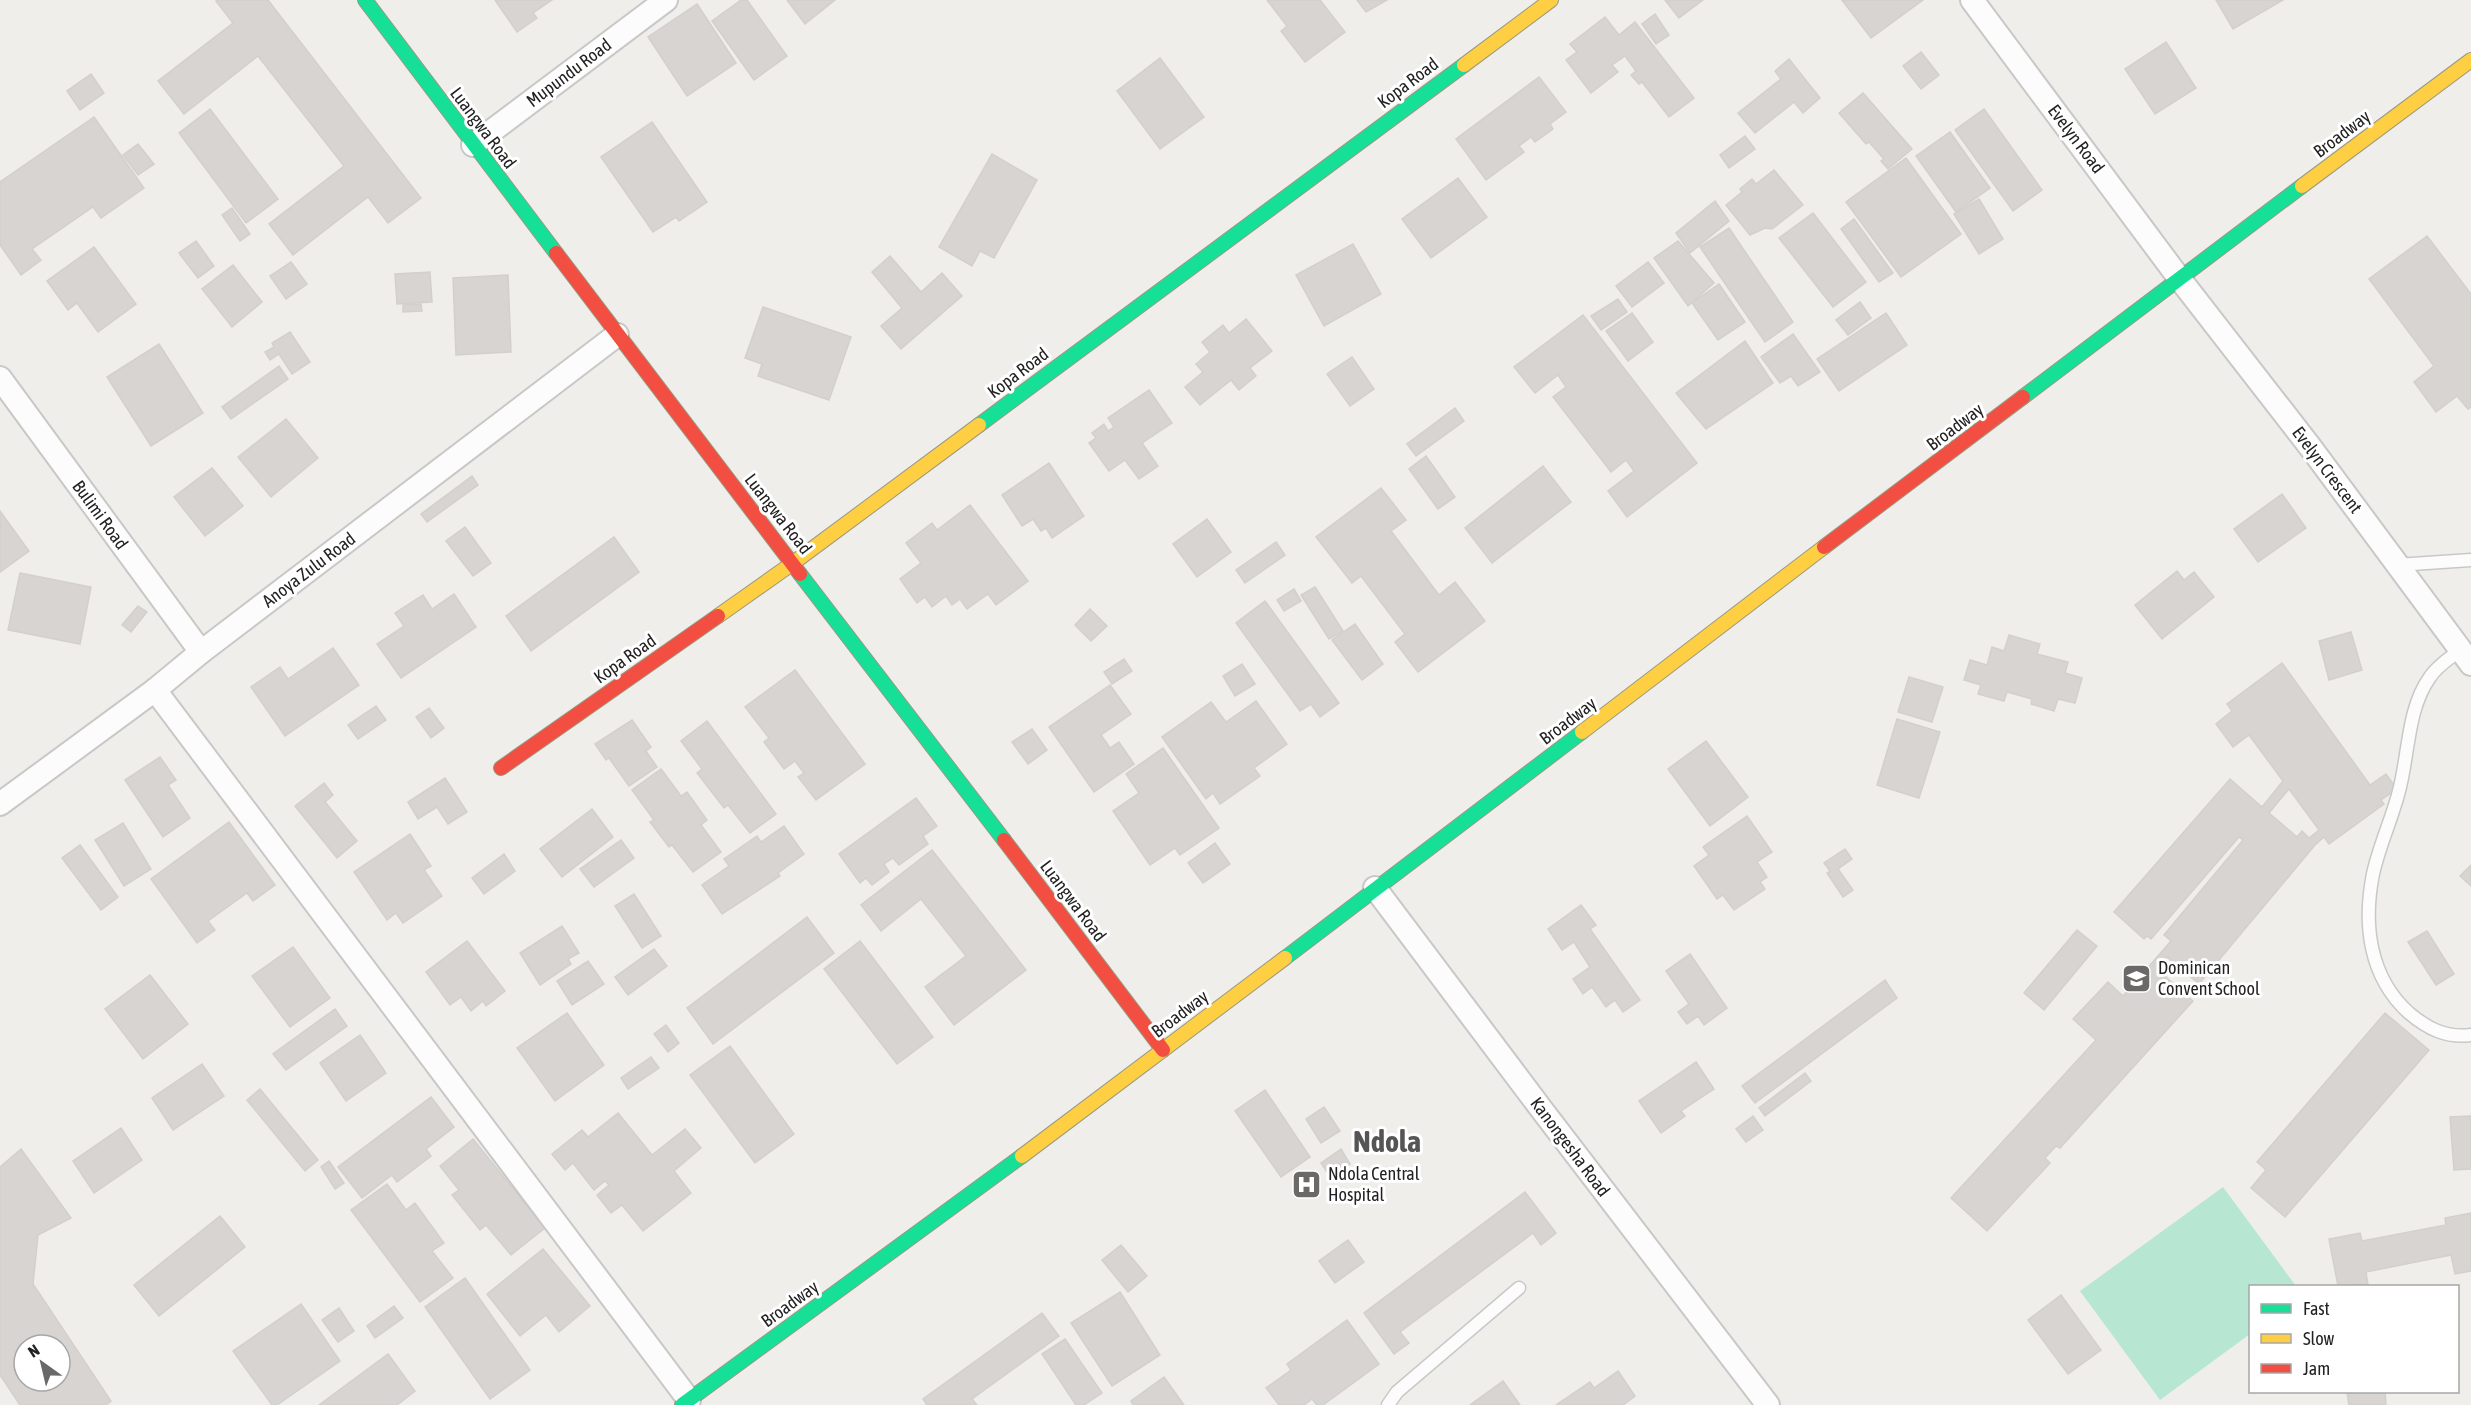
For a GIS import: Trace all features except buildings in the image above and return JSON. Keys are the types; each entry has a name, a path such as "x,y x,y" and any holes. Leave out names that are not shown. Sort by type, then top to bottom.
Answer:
{"street":[{"name":"Luangwa Road","path":"365,0 617,335 793,562 1163,1050"},
{"name":"Mupundu Road","path":"473,145 666,0"},
{"name":"Kopa Road","path":"501,768 793,562 1551,0"},
{"name":"Evelyn Road","path":"1972,0 2179,278"},
{"name":"Broadway","path":"686,1402 919,1233 1163,1050 2179,278 2471,60"},
{"name":"Evelyn Crescent","path":"2179,278 2311,448 2466,657"},
{"name":"Anoya Zulu Road","path":"0,804 155,690 201,652 617,335"},
{"name":"Bulimi Road","path":"0,378 201,652"},
{"path":"155,690 686,1402"},
{"name":"Kanongesha Road","path":"1375,888 1768,1405"}],"lane":[{"path":"2397,565 2471,560"},
{"path":"2466,657 2436,669 2422,689 2414,716 2399,792 2373,873 2368,912 2370,944 2378,969 2390,991 2413,1016 2439,1033 2471,1035"},
{"path":"1388,1405 1397,1392 1519,1288"}],"green space":[{"path":"2223,1187 2295,1285 2249,1285 2249,1335 2160,1400 2080,1291"}],"traffic: fast":[{"path":"365,0 556,253"},
{"path":"979,425 1464,65"},
{"path":"2023,397 2302,186"},
{"path":"800,574 1004,840"},
{"path":"1285,958 1582,732"},
{"path":"682,1405 1022,1156"}],"traffic: slow":[{"path":"1464,65 1551,0"},
{"path":"2302,186 2471,60"},
{"path":"718,616 979,425"},
{"path":"1582,732 1824,547"},
{"path":"1022,1156 1285,958"}],"traffic: jam":[{"path":"556,253 800,574"},
{"path":"1824,547 2023,397"},
{"path":"501,768 718,616"},
{"path":"1004,840 1163,1050"}],"place":[{"name":"Dominican Convent School","path":"2137,978"},
{"name":"Ndola Central Hospital","path":"1307,1184"}],"district":[{"name":"Ndola","path":"1387,1142"}]}
